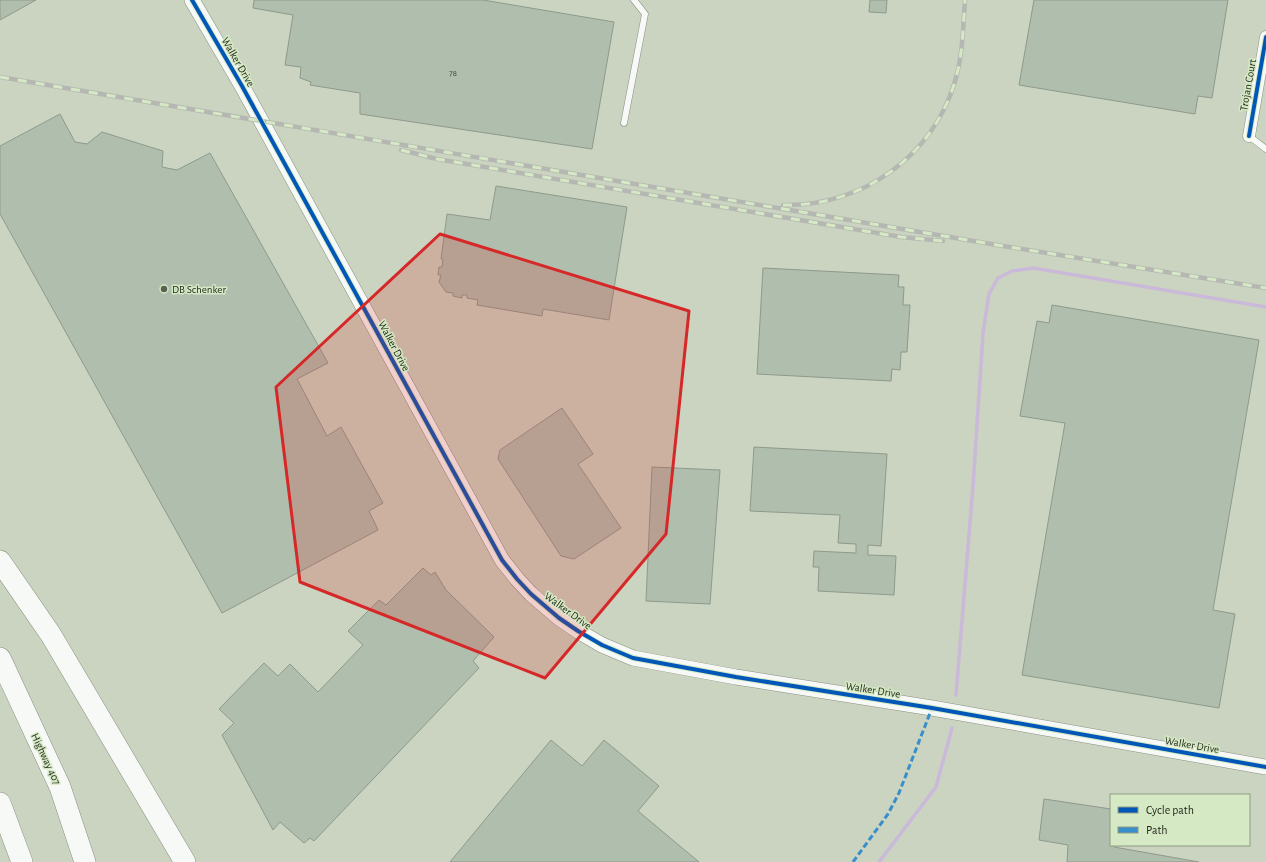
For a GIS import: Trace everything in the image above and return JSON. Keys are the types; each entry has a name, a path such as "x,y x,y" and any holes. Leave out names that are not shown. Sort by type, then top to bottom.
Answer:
{"highway":[{"path":"0,562 51,635 185,862"},
{"name":"Highway 407","path":"0,658 60,787 85,862"},
{"path":"0,803 22,862"}],"street":[{"name":"Walker Drive","path":"192,0 242,86 502,560 516,579 559,618 597,642 633,658 736,677 932,708 1266,767"},
{"name":"Trojan Court","path":"1249,136 1266,37"}],"lane":[{"path":"624,123 645,14 634,0"},
{"path":"1249,136 1266,149"}],"highlighted area":[{"path":"440,234 689,311 666,534 545,678 300,582 276,387"}],"building":[{"path":"0,0 36,0 0,20"},
{"path":"254,0 483,0 614,22 592,149 360,114 360,93 310,85 311,82 300,78 301,67 285,65 293,15 253,8"},
{"path":"870,0 887,0 886,13 869,12"},
{"path":"1034,0 1228,0 1212,98 1198,96 1195,114 1019,85"},
{"name":"DB Schenker","path":"60,114 75,142 87,144 102,132 163,151 162,167 177,170 210,153 328,363 297,379 327,436 341,427 383,503 369,511 378,530 222,613 0,214 0,146"},
{"path":"496,186 627,207 609,320 543,309 542,316 477,305 478,300 467,298 467,295 462,295 462,298 453,296 453,293 446,292 439,282 441,275 438,275 439,267 442,267 443,259 441,259 447,214 490,220"},
{"path":"763,268 899,275 898,287 904,287 903,305 910,305 907,352 901,352 900,370 892,369 891,381 757,374"},
{"path":"1052,305 1259,340 1213,610 1235,614 1219,708 1022,675 1065,423 1020,416 1037,321 1049,323"},
{"path":"562,408 593,454 578,464 621,528 574,559 561,556 498,459 500,450"},
{"path":"754,447 887,454 881,546 868,545 868,555 896,556 894,595 818,591 819,567 813,567 814,551 856,553 856,544 838,543 840,515 750,511"},
{"path":"652,467 720,470 710,604 646,601"},
{"path":"423,568 431,575 435,572 446,590 494,637 473,661 479,668 314,841 310,838 304,843 280,822 273,830 222,735 234,723 219,709 264,663 278,676 290,664 318,692 363,645 348,631 379,600 386,605"},
{"path":"551,740 582,766 604,740 659,786 638,811 699,862 450,862"},
{"path":"1044,799 1110,809 1110,846 1199,862 1067,862 1068,845 1039,840"}],"waterway":[{"path":"956,695 973,486 983,333 989,294 998,278 1012,271 1033,268 1266,307"},
{"path":"879,862 936,787 952,728"}],"railway":[{"path":"783,205 812,203 840,197 866,187 890,172 911,154 930,133 944,108 958,71 965,0"},
{"path":"0,77 997,245 1266,288"},
{"path":"401,150 437,159 901,237 943,241"}],"marked path":[{"path":"853,862 888,814 899,793 932,708"}],"cycle path":[{"path":"192,0 242,86 502,560 531,594 559,618 602,645 633,658 736,677 932,708 1266,767"},
{"path":"1249,136 1266,37"}],"place":[{"name":"DB Schenker","path":"164,289"}]}
